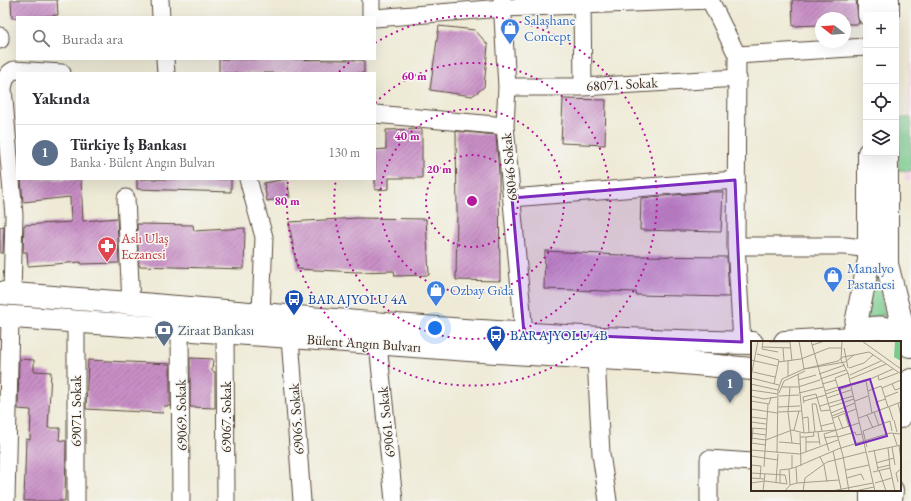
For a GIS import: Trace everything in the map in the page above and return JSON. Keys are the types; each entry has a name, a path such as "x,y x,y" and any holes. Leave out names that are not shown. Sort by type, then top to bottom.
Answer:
{"main road":[{"path":"869,0 869,12"},
{"path":"888,0 888,12"},
{"path":"851,340 869,260 869,156"},
{"path":"887,156 887,264 909,343"},
{"name":"Bülent Angın Bulvarı","path":"6,293 131,304 524,333 678,342 747,343"},
{"name":"Bülent Angın Bulvarı","path":"5,317 378,344 672,362 751,369"},
{"path":"818,341 851,340 859,333 869,328 881,327 892,330 909,343"},
{"path":"901,414 907,388"},
{"path":"891,501 892,491"}],"street":[{"path":"160,0 161,16"},
{"path":"371,0 371,16"},
{"path":"376,18 502,4 582,4 710,0 737,55 738,78 735,180 736,246 747,343"},
{"name":"68046 Sokak","path":"502,4 507,87 505,126 524,333"},
{"path":"582,4 583,87"},
{"path":"737,55 863,47"},
{"path":"165,60 166,72"},
{"path":"6,293 14,215 3,88 5,78 8,73 14,70 46,72"},
{"name":"68071. Sokak","path":"507,87 583,87 738,78"},
{"path":"376,114 505,126"},
{"path":"248,180 264,236 261,314"},
{"path":"512,198 735,180"},
{"path":"126,198 131,304"},
{"path":"736,246 846,246 869,248"},
{"path":"5,317 6,501"},
{"name":"69071. Sokak","path":"76,321 76,501"},
{"name":"69069. Sokak","path":"180,329 181,501"},
{"name":"69067. Sokak","path":"225,333 226,501"},
{"name":"69065. Sokak","path":"290,338 302,501"},
{"name":"69061. Sokak","path":"378,344 394,501"},
{"path":"596,358 601,454 608,501"},
{"path":"709,501 709,460 751,462"}],"highlighted area":[{"path":"735,180 742,342 524,333 512,198"}],"shaded area":[{"path":"911,38 911,181 905,181"}],"green space":[{"path":"900,118 911,118 911,171 898,170"},
{"path":"877,265 885,317 874,316 863,321"}],"building":[{"path":"11,0 57,0 58,15 16,16 16,18 12,18"},
{"path":"792,0 856,0 859,24 851,24 851,12 815,12 815,25 793,26"},
{"path":"439,26 475,30 488,45 484,87 472,96 430,90"},
{"path":"219,60 364,60 364,72 219,72"},
{"path":"563,99 606,100 605,145 561,143"},
{"path":"422,129 422,178 389,178 389,189 375,190 376,150 386,149 386,130"},
{"path":"456,131 496,135 499,174 500,281 456,280"},
{"path":"21,180 81,180 83,221 117,218 119,263 81,264 81,262 28,266 27,252 23,252 24,225 71,222 70,197 23,202"},
{"path":"137,180 231,180 231,192 137,189"},
{"path":"287,180 290,197 267,201 264,183"},
{"path":"723,192 721,232 640,230 641,198"},
{"path":"358,218 426,219 429,275 395,276 394,271 357,272 297,269 289,222"},
{"path":"137,224 193,225 194,231 245,228 244,269 139,266"},
{"path":"4,226 3,253 0,253 0,227"},
{"path":"545,251 638,256 727,257 729,297 636,295 636,292 544,289"},
{"path":"190,358 213,359 212,371 215,372 215,408 190,407"},
{"path":"19,359 34,360 34,371 51,372 48,428 60,428 59,440 66,441 65,501 24,501 26,439 30,440 31,410 18,409"},
{"path":"88,360 170,364 170,406 164,406 163,413 86,409"}],"place":[{"name":"Salaşhane Concept","path":"510,45"},
{"name":"Aslı Ulaş Eczanesi","path":"107,263"},
{"name":"Manalyo Pastanesi","path":"833,293"},
{"name":"Ozbay Gıda","path":"436,307"},
{"name":"BARAJYOLU 4A","path":"294,316"},
{"name":"Ziraat Bankası","path":"164,347"},
{"name":"BARAJYOLU 4B","path":"496,352"},
{"name":"Türkiye İş Bankası","path":"730,403"}]}
